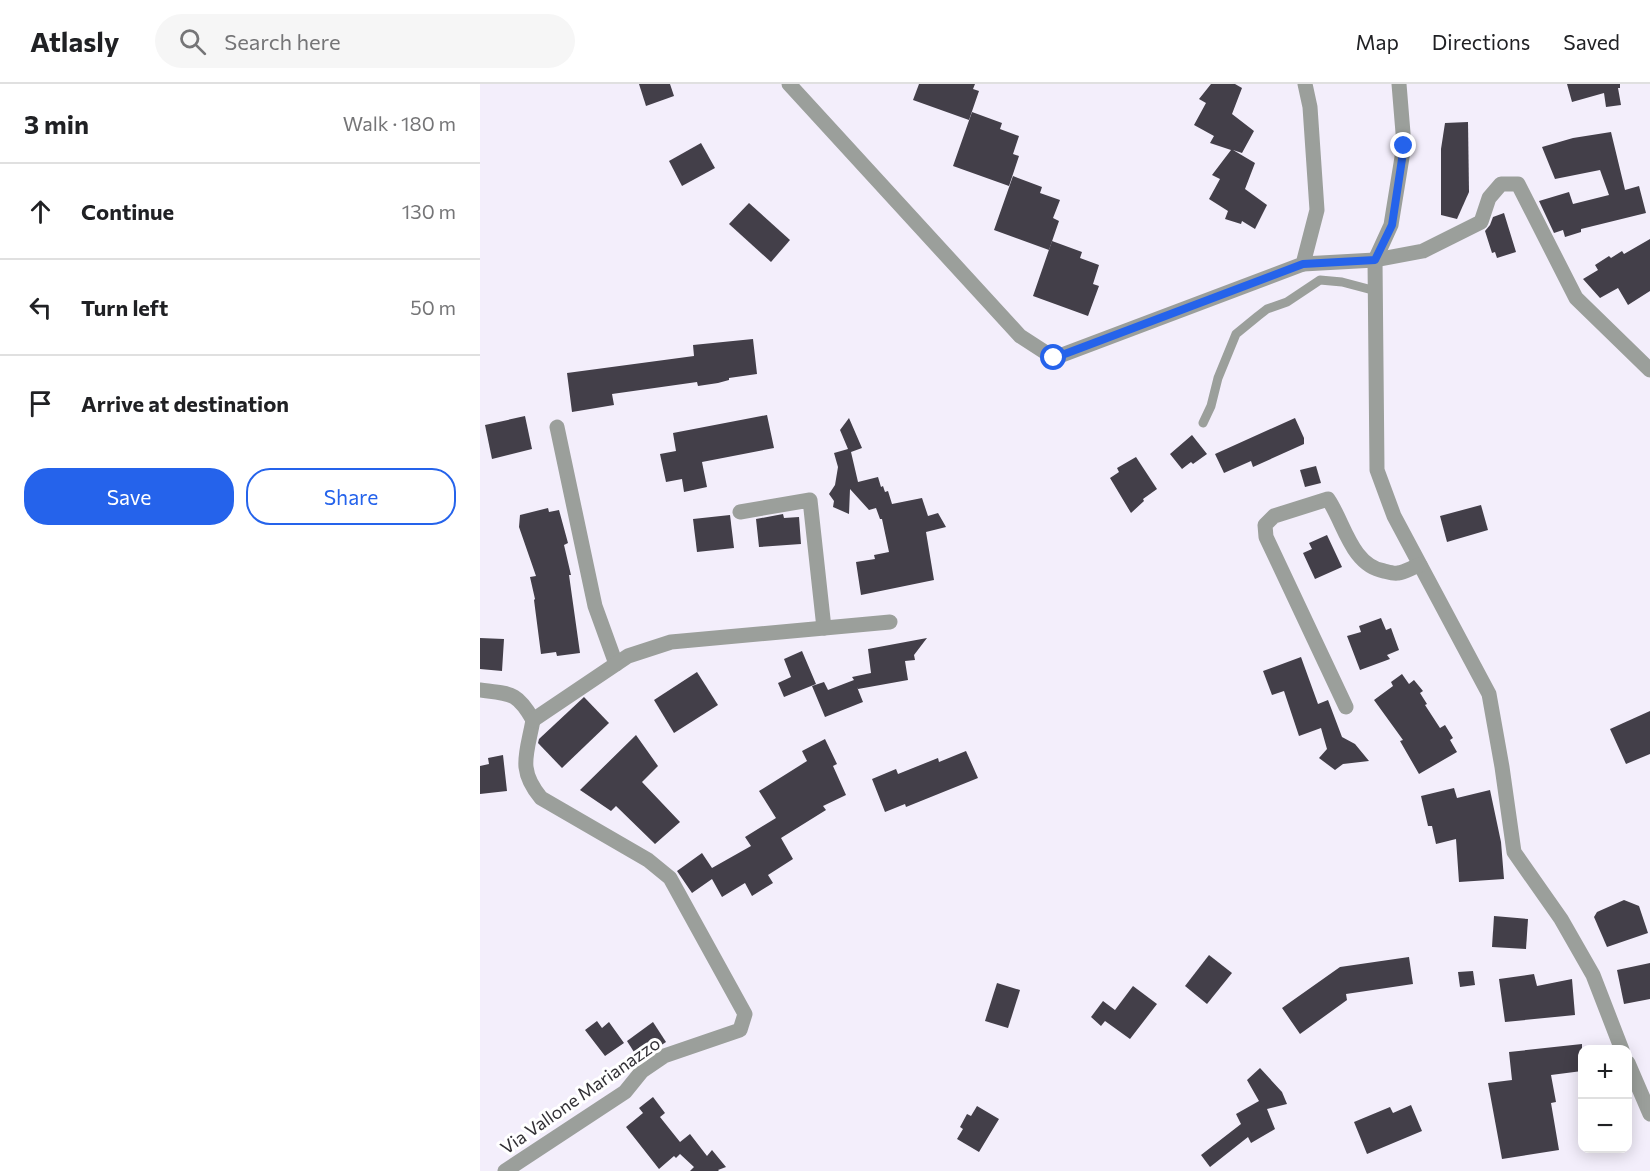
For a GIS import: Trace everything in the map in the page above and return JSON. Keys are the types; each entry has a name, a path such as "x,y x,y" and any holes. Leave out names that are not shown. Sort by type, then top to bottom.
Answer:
{"street":[{"path":"789,84 1020,336 1054,358 1303,264 1375,260 1423,251 1481,222 1489,198 1501,184 1518,184 1576,298 1650,370"},
{"path":"1303,264 1317,210 1310,107 1305,84"},
{"path":"1398,84 1404,146 1392,225 1375,260 1377,470 1395,516 1489,694 1503,767 1514,852 1561,919 1593,975 1620,1045"},
{"path":"557,427 596,606 616,664"},
{"path":"1346,707 1266,537 1265,525 1274,516 1328,499 1353,547 1365,563 1379,570 1396,574 1420,564"},
{"path":"740,512 810,500 824,628"},
{"path":"480,690 509,694 524,703 533,720 628,656 671,642 890,622"},
{"name":"Via Vallone Marianazzo","path":"505,1171 625,1092 642,1071 664,1056 740,1030 745,1014 669,878 648,860 541,798 530,785 524,765 533,720"},
{"path":"1632,1072 1650,1114"}],"lane":[{"path":"1203,423 1236,334 1267,309 1287,302 1320,280 1342,282 1376,291"}],"building":[{"path":"639,84 670,84 674,96 646,106"},
{"path":"919,84 975,84 973,89 979,91 969,120 913,100"},
{"path":"1211,84 1235,84 1242,88 1232,114 1254,131 1242,153 1233,150 1255,163 1245,189 1267,205 1255,229 1242,221 1241,224 1225,219 1228,211 1209,199 1220,179 1212,175 1231,150 1210,143 1214,136 1194,125 1206,103 1199,99"},
{"path":"1567,84 1620,84 1618,88 1621,105 1606,107 1604,93 1572,102"},
{"path":"972,112 1002,123 1000,129 1019,136 1013,154 1019,156 1009,186 953,166"},
{"path":"1468,122 1469,192 1457,219 1441,215 1441,149 1445,123"},
{"path":"1611,132 1625,190 1639,186 1646,213 1581,229 1581,232 1565,237 1563,230 1554,233 1539,201 1569,192 1573,204 1609,195 1600,170 1555,179 1542,147 1573,138"},
{"path":"701,143 715,168 682,186 669,161"},
{"path":"1013,176 1042,187 1040,193 1060,200 1053,218 1059,221 1049,250 994,230"},
{"path":"749,203 790,240 771,262 729,224"},
{"path":"1504,213 1516,252 1497,258 1495,252 1492,253 1485,231 1493,217"},
{"path":"1650,239 1650,291 1628,305 1618,288 1600,298 1583,279 1598,270 1595,265 1609,256 1611,258 1622,251 1624,254"},
{"path":"1052,241 1082,252 1080,258 1099,265 1093,284 1099,286 1088,316 1033,296"},
{"path":"753,339 757,374 698,386 697,382 612,394 614,405 572,412 567,373 694,356 693,345"},
{"path":"767,415 774,448 702,462 707,487 684,492 682,479 666,482 660,454 676,451 673,433"},
{"path":"525,416 532,449 492,459 485,425"},
{"path":"849,418 862,448 851,452 858,482 878,477 881,487 883,486 885,492 888,491 892,504 922,498 928,516 938,513 946,527 926,532 934,580 861,595 856,562 875,559 874,555 889,552 882,519 876,508 869,510 850,489 849,514 833,507 834,501 829,494 835,485 838,467 834,453 848,449 840,430"},
{"path":"1295,418 1304,438 1304,444 1253,467 1251,461 1224,473 1215,454"},
{"path":"1192,435 1207,454 1182,469 1170,454"},
{"path":"1136,457 1157,489 1143,499 1144,501 1131,513 1110,478 1119,472 1117,468"},
{"path":"1316,466 1321,483 1305,487 1300,470"},
{"path":"1481,505 1488,530 1447,542 1440,516"},
{"path":"548,508 549,512 559,510 568,543 564,545 571,575 569,575 580,653 557,656 556,652 541,654 535,599 530,577 536,576 519,527 520,515"},
{"path":"783,514 784,518 799,517 801,544 759,547 756,519"},
{"path":"730,515 734,548 697,552 693,519"},
{"path":"1327,535 1342,567 1315,579 1303,553 1312,549 1309,543"},
{"path":"1381,618 1386,630 1391,628 1399,650 1387,655 1390,659 1360,670 1347,636 1361,632 1359,626"},
{"path":"480,638 504,639 502,671 480,669"},
{"path":"927,638 914,655 915,660 905,661 908,680 858,689 857,687 863,702 825,717 812,686 824,682 828,690 854,680 852,677 871,673 868,649"},
{"path":"802,651 816,684 784,697 778,683 791,677 784,659"},
{"path":"1301,657 1318,704 1328,700 1342,737 1355,744 1369,761 1343,764 1335,770 1319,758 1327,749 1321,728 1299,736 1284,691 1272,695 1263,671"},
{"path":"697,672 718,705 674,733 654,700"},
{"path":"1402,674 1409,684 1414,680 1423,691 1420,693 1427,704 1425,705 1440,728 1445,725 1453,738 1450,740 1457,752 1419,774 1400,741 1403,740 1374,700 1393,686 1391,682"},
{"path":"584,697 609,723 562,768 538,743 539,739"},
{"path":"1650,711 1650,754 1626,764 1610,729"},
{"path":"636,735 658,766 642,782 680,822 655,844 616,806 611,811 580,790"},
{"path":"825,739 837,764 833,766 846,795 823,806 826,810 781,838 793,859 768,875 773,883 752,896 745,883 722,897 712,879 692,893 677,871 702,853 712,868 751,846 745,837 776,818 759,791 807,761 802,751"},
{"path":"966,751 978,778 906,807 905,804 885,812 872,779 896,769 898,774 938,758 939,762"},
{"path":"503,755 507,791 480,794 480,766 489,764 488,758"},
{"path":"1454,788 1457,798 1490,790 1501,842 1504,879 1459,882 1456,839 1436,844 1432,826 1428,826 1421,796"},
{"path":"1624,900 1639,906 1648,933 1607,947 1594,917 1597,912"},
{"path":"1494,916 1528,919 1526,949 1492,947"},
{"path":"1209,955 1232,973 1207,1004 1185,986"},
{"path":"1409,957 1413,984 1346,994 1347,1000 1300,1034 1282,1008 1340,967"},
{"path":"1650,963 1650,999 1624,1004 1617,970"},
{"path":"1473,971 1475,985 1460,987 1458,972"},
{"path":"1534,974 1537,986 1572,979 1575,1015 1505,1022 1499,979"},
{"path":"997,983 1020,990 1008,1028 985,1021"},
{"path":"1133,986 1157,1004 1130,1039 1105,1021 1101,1026 1091,1017 1103,1001 1115,1010"},
{"path":"597,1021 602,1028 609,1022 624,1043 605,1056 585,1030"},
{"path":"653,1022 666,1042 639,1060 627,1041"},
{"path":"1582,1044 1578,1045 1578,1072 1551,1075 1556,1102 1551,1103 1559,1150 1502,1159 1488,1083 1512,1080 1509,1052"},
{"path":"1260,1068 1282,1092 1287,1104 1267,1109 1275,1129 1251,1143 1248,1137 1210,1167 1201,1155 1241,1124 1236,1114 1259,1101 1247,1080"},
{"path":"653,1097 665,1113 660,1117 680,1142 690,1134 707,1156 712,1150 726,1167 719,1171 690,1171 694,1167 680,1154 676,1158 674,1156 659,1169 626,1127 643,1113 639,1108"},
{"path":"1411,1105 1422,1131 1367,1154 1354,1122 1390,1107 1393,1113"},
{"path":"977,1106 999,1119 979,1152 957,1139 963,1129 960,1127 967,1114 971,1116"}],"route":[{"path":"1054,358 1303,264 1375,260 1392,225 1404,146"}]}
